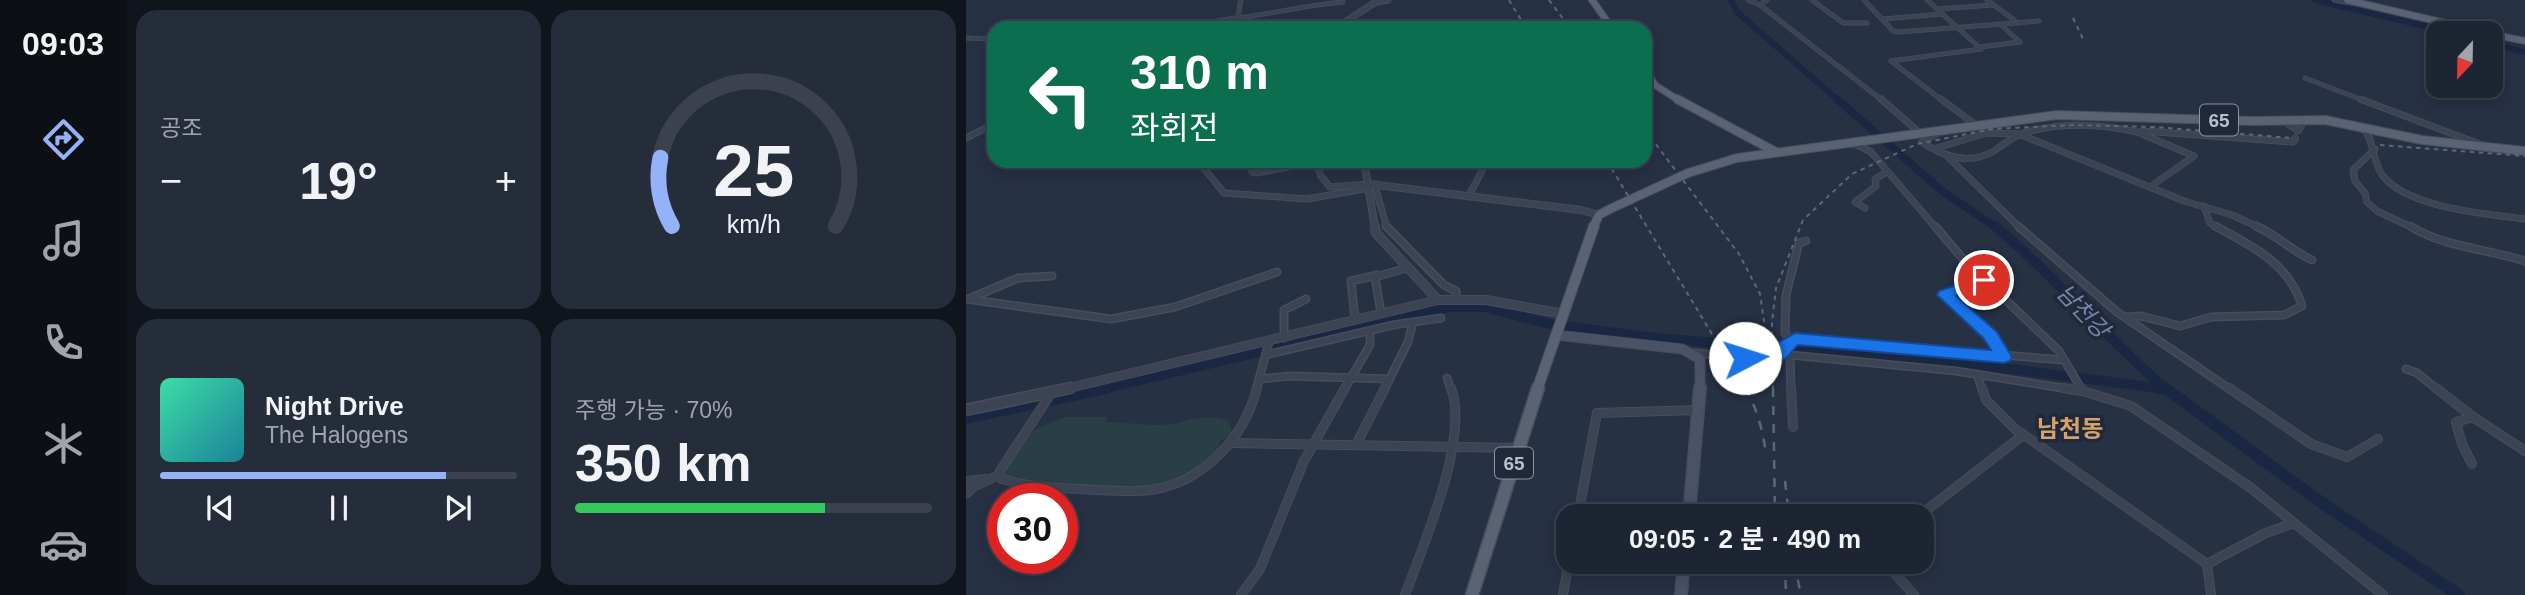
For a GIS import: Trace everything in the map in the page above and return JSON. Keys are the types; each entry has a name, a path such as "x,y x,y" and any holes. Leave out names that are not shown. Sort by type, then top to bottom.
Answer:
{"main road":[{"path":"1592,0 1607,21"},
{"path":"2347,0 2436,21"},
{"path":"2503,36 2525,41"},
{"path":"1652,78 1665,93 1777,152"},
{"name":"65","path":"1472,595 1557,333 1599,215 1712,165 1777,152 2057,116 2331,121 2422,140 2525,151"},
{"path":"1757,155 1762,144"},
{"path":"1557,333 1675,347 1694,353 1702,363 1690,504"},
{"path":"1681,595 1683,574"}],"street":[{"path":"1236,18 1241,0"},
{"path":"1346,21 1376,2 1388,0"},
{"path":"1748,0 1760,5 1894,109 1917,135"},
{"path":"1760,5 1767,0"},
{"path":"1812,0 1843,23 1867,23"},
{"path":"1864,0 1893,31 1899,32 2039,21"},
{"path":"1927,0 1980,47"},
{"path":"1987,0 2018,23"},
{"path":"2334,0 2362,4"},
{"path":"1218,21 1289,12 1299,6 1343,2"},
{"path":"1937,9 1993,5"},
{"path":"1882,19 1943,15"},
{"path":"1976,126 1891,61 1923,54 2020,42 2000,24"},
{"path":"966,38 987,39"},
{"path":"2305,78 2414,121 2475,141 2483,147"},
{"path":"2141,133 2171,131 2292,142 2305,120"},
{"path":"2284,121 2296,136"},
{"path":"1946,155 1976,158 2019,134 2072,127 2126,129 2194,156 2150,187"},
{"path":"2363,127 2369,133 2384,179 2413,195 2463,210 2525,219"},
{"path":"966,138 987,128"},
{"path":"1943,131 1922,140 1946,155 2034,242 2127,317 2311,444 2334,455 2347,457 2378,439"},
{"path":"1934,149 1981,134 2000,131 2019,134 2184,201 2204,205 2263,229 2312,260"},
{"path":"1856,142 1871,152 1984,280 2047,338 2082,388"},
{"path":"2375,149 2353,170 2355,181 2372,208 2404,222 2427,237 2493,251 2525,261"},
{"path":"1204,168 1224,193 1307,200 1372,186"},
{"path":"1252,168 1252,172 1256,173 1283,168"},
{"path":"1318,168 1330,187 1372,186 1581,210 1599,215"},
{"path":"1366,168 1372,186 1376,233 1438,300"},
{"path":"1468,197 1482,171"},
{"path":"1865,208 1855,202 1873,190 1876,186 1875,179 1887,172"},
{"path":"1372,186 1376,190 1386,226 1444,285 1456,291 1456,298"},
{"path":"2127,317 2148,317 2181,326 2215,316 2284,314 2294,312 2302,306 2291,276 2256,250 2210,223 2204,205"},
{"path":"1806,241 1799,243 1791,265 1786,295 1785,334 1795,339 2064,360"},
{"path":"1395,254 1407,248"},
{"path":"1355,320 1351,281 1407,268"},
{"path":"968,299 1111,319 1175,307 1277,272"},
{"path":"1377,275 1381,313"},
{"path":"968,299 1018,278 1052,276"},
{"path":"1984,280 1945,295 1991,336 2004,357"},
{"path":"999,475 1002,479 1024,486 1156,489 1192,475 1231,443 1253,407 1269,347 1284,338 1381,313 1456,298 1565,311"},
{"path":"1284,338 1284,310 1306,299"},
{"path":"966,410 1049,398 1269,347 1441,318"},
{"path":"1356,445 1408,342 1413,322"},
{"path":"1241,595 1253,579 1280,527 1296,476 1370,345 1370,331"},
{"path":"1780,354 1784,347 1795,339"},
{"path":"1694,353 1745,358 1780,354 1977,374 2082,388 2131,406 2241,481 2383,595"},
{"path":"1790,356 1793,426"},
{"path":"2406,369 2427,381 2473,418 2525,451"},
{"path":"1977,374 1986,400 2020,432 2207,564 2211,595"},
{"path":"1259,379 1289,376 1390,379"},
{"path":"1405,595 1452,447 1457,406 1452,385 1447,378"},
{"path":"966,494 999,475 1049,398"},
{"path":"1580,504 1597,412 1699,410"},
{"path":"2472,464 2462,444 2456,422 2473,418"},
{"path":"1934,504 2022,436 2020,432"},
{"path":"1231,443 1519,448"},
{"path":"966,481 988,479"},
{"path":"2207,564 2266,533 2294,523"},
{"path":"1563,595 1567,574"},
{"path":"1893,574 1914,595"}],"green space":[{"path":"1065,417 1108,417 1105,422 1155,425 1216,418 1229,422 1232,432 1229,439 1222,439 1219,444 1224,445 1209,461 1193,472 1159,484 1121,488 1078,487 1078,483 1025,483 1007,477 1006,469 1034,430"}],"waterway":[{"name":"남천강","path":"1731,0 1737,12 1839,101"},
{"path":"2315,0 2426,26"},
{"path":"2376,10 2426,22"},
{"path":"2503,40 2525,45"},
{"path":"2503,46 2525,52"},
{"name":"남천강","path":"1837,99 1942,191 1997,228"},
{"name":"남천강","path":"1995,226 2166,389"},
{"path":"1098,390 1448,307 1485,307 1549,324 1655,338 1965,363 2166,389"},
{"path":"966,418 1106,388"},
{"name":"남천강","path":"2157,388 2166,389"},
{"name":"남천강","path":"2165,388 2322,503 2459,595"}],"railway":[{"path":"1509,0 1522,21"},
{"path":"1549,0 1565,21"},
{"path":"2073,18 2084,41"},
{"path":"1773,390 1772,322 1776,288 1803,220 1852,174 1917,144 1992,129 2073,125 2154,127 2293,138"},
{"path":"1652,139 1739,254 1760,294 1765,328"},
{"path":"2380,145 2525,156"},
{"path":"1611,168 1746,390"},
{"path":"1773,388 1775,504"},
{"path":"1746,390 1759,420 1766,454"},
{"path":"1785,481 1788,504"},
{"path":"1785,574 1786,595"},
{"path":"1797,574 1801,595"}],"district":[{"name":"남천동","path":"2070,428"}],"route":[{"path":"1745,358 1780,354 1784,347 1795,339 2004,357 1991,336 1945,295 1984,280"}]}
